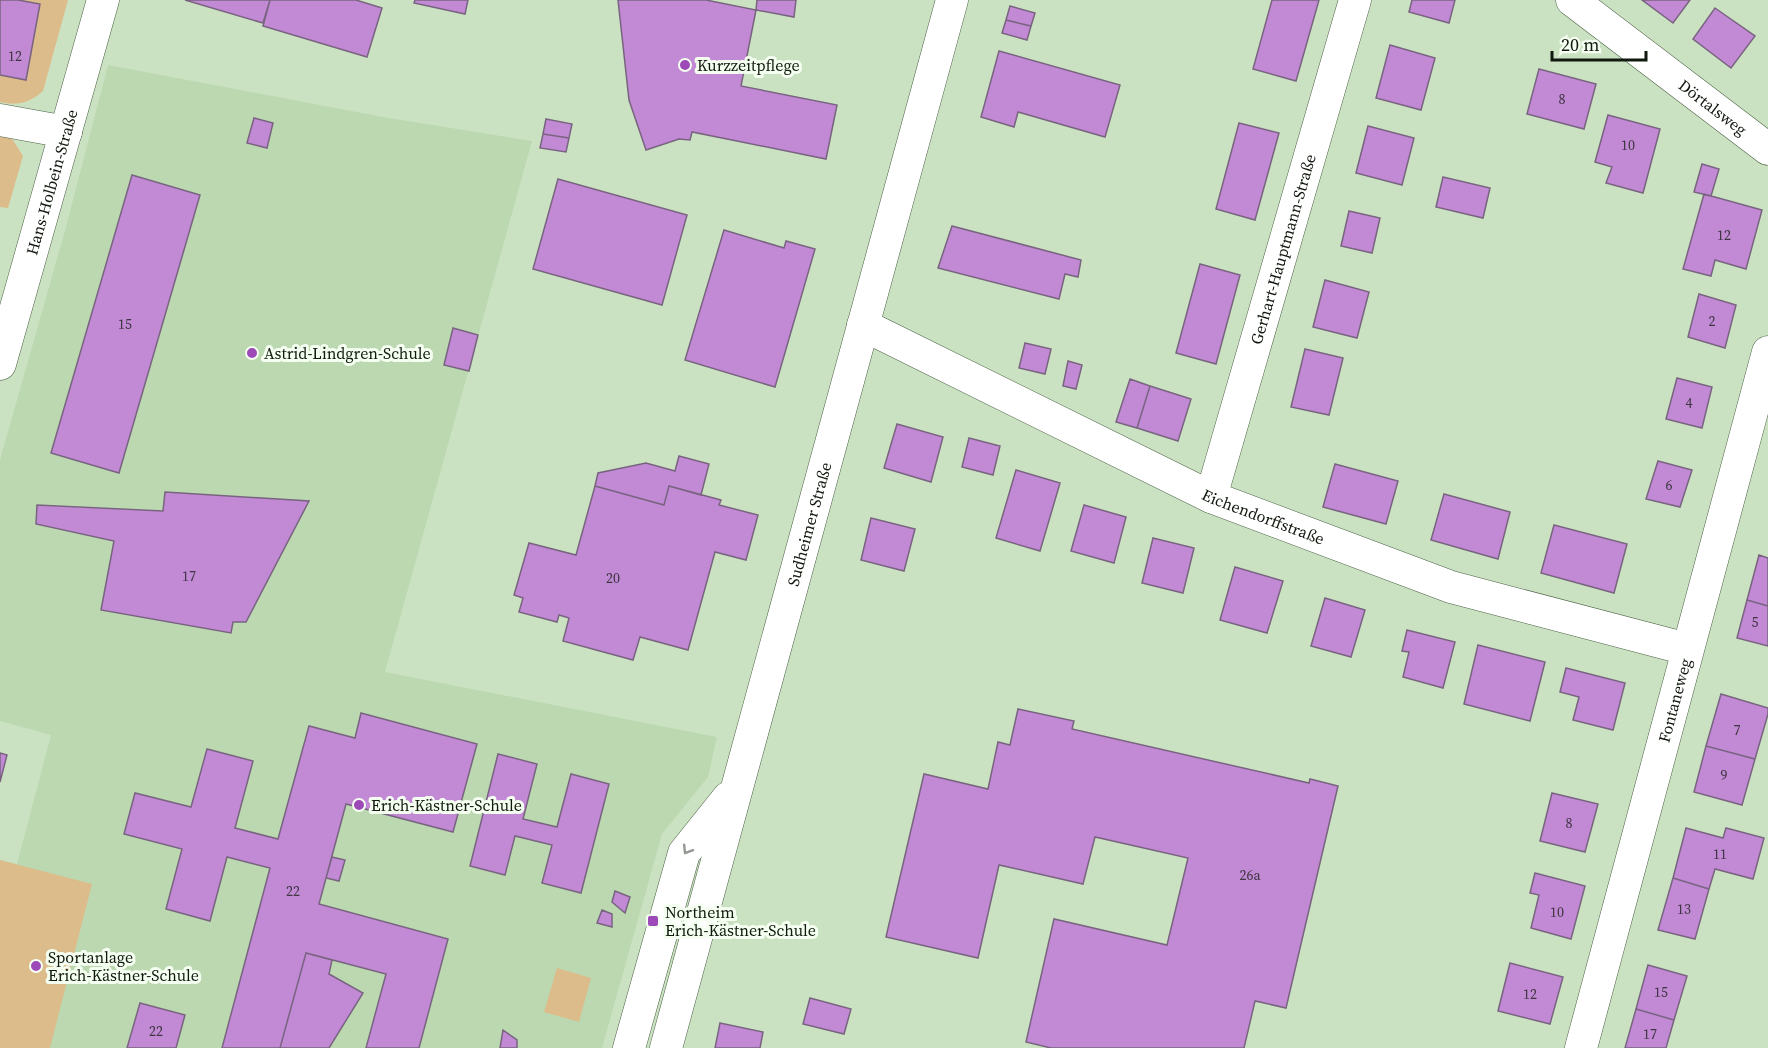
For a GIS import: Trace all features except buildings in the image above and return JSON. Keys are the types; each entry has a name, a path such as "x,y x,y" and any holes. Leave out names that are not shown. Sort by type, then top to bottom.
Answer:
{"street":[{"name":"Hans-Holbein-Straße","path":"0,364 103,0"},
{"name":"Sudheimer Straße","path":"666,1048 952,0"},
{"name":"Gerhart-Hauptmann-Straße","path":"1211,497 1355,0"},
{"name":"Dörtalsweg","path":"1572,0 1768,149"},
{"path":"0,120 66,132"},
{"name":"Eichendorffstraße","path":"863,325 1211,497 1451,587 1687,649"},
{"name":"Fontaneweg","path":"1581,1048 1768,352"},
{"path":"629,1048 684,853 736,788"},
{"path":"655,956 688,965"}],"shaded area":[{"path":"0,0 68,0 43,91 23,103 0,102"},
{"path":"108,65 383,117 532,141 385,672 717,737 708,777 662,834 602,1048 0,1048 0,860 17,864 51,735 0,721 0,460 66,227"},
{"path":"0,135 11,137 23,156 8,208 0,207"},
{"name":"Sportanlage Erich-Kästner-Schule","path":"0,860 92,884 50,1048 0,1048"},
{"path":"557,968 591,978 579,1022 544,1012"}],"place":[{"name":"Kurzzeitpflege","path":"685,65"},
{"name":"Astrid-Lindgren-Schule","path":"252,353"},
{"name":"Erich-Kästner-Schule","path":"359,805"},
{"name":"Northeim Erich-Kästner-Schule","path":"653,921"},
{"name":"Sportanlage Erich-Kästner-Schule","path":"36,966"}]}
